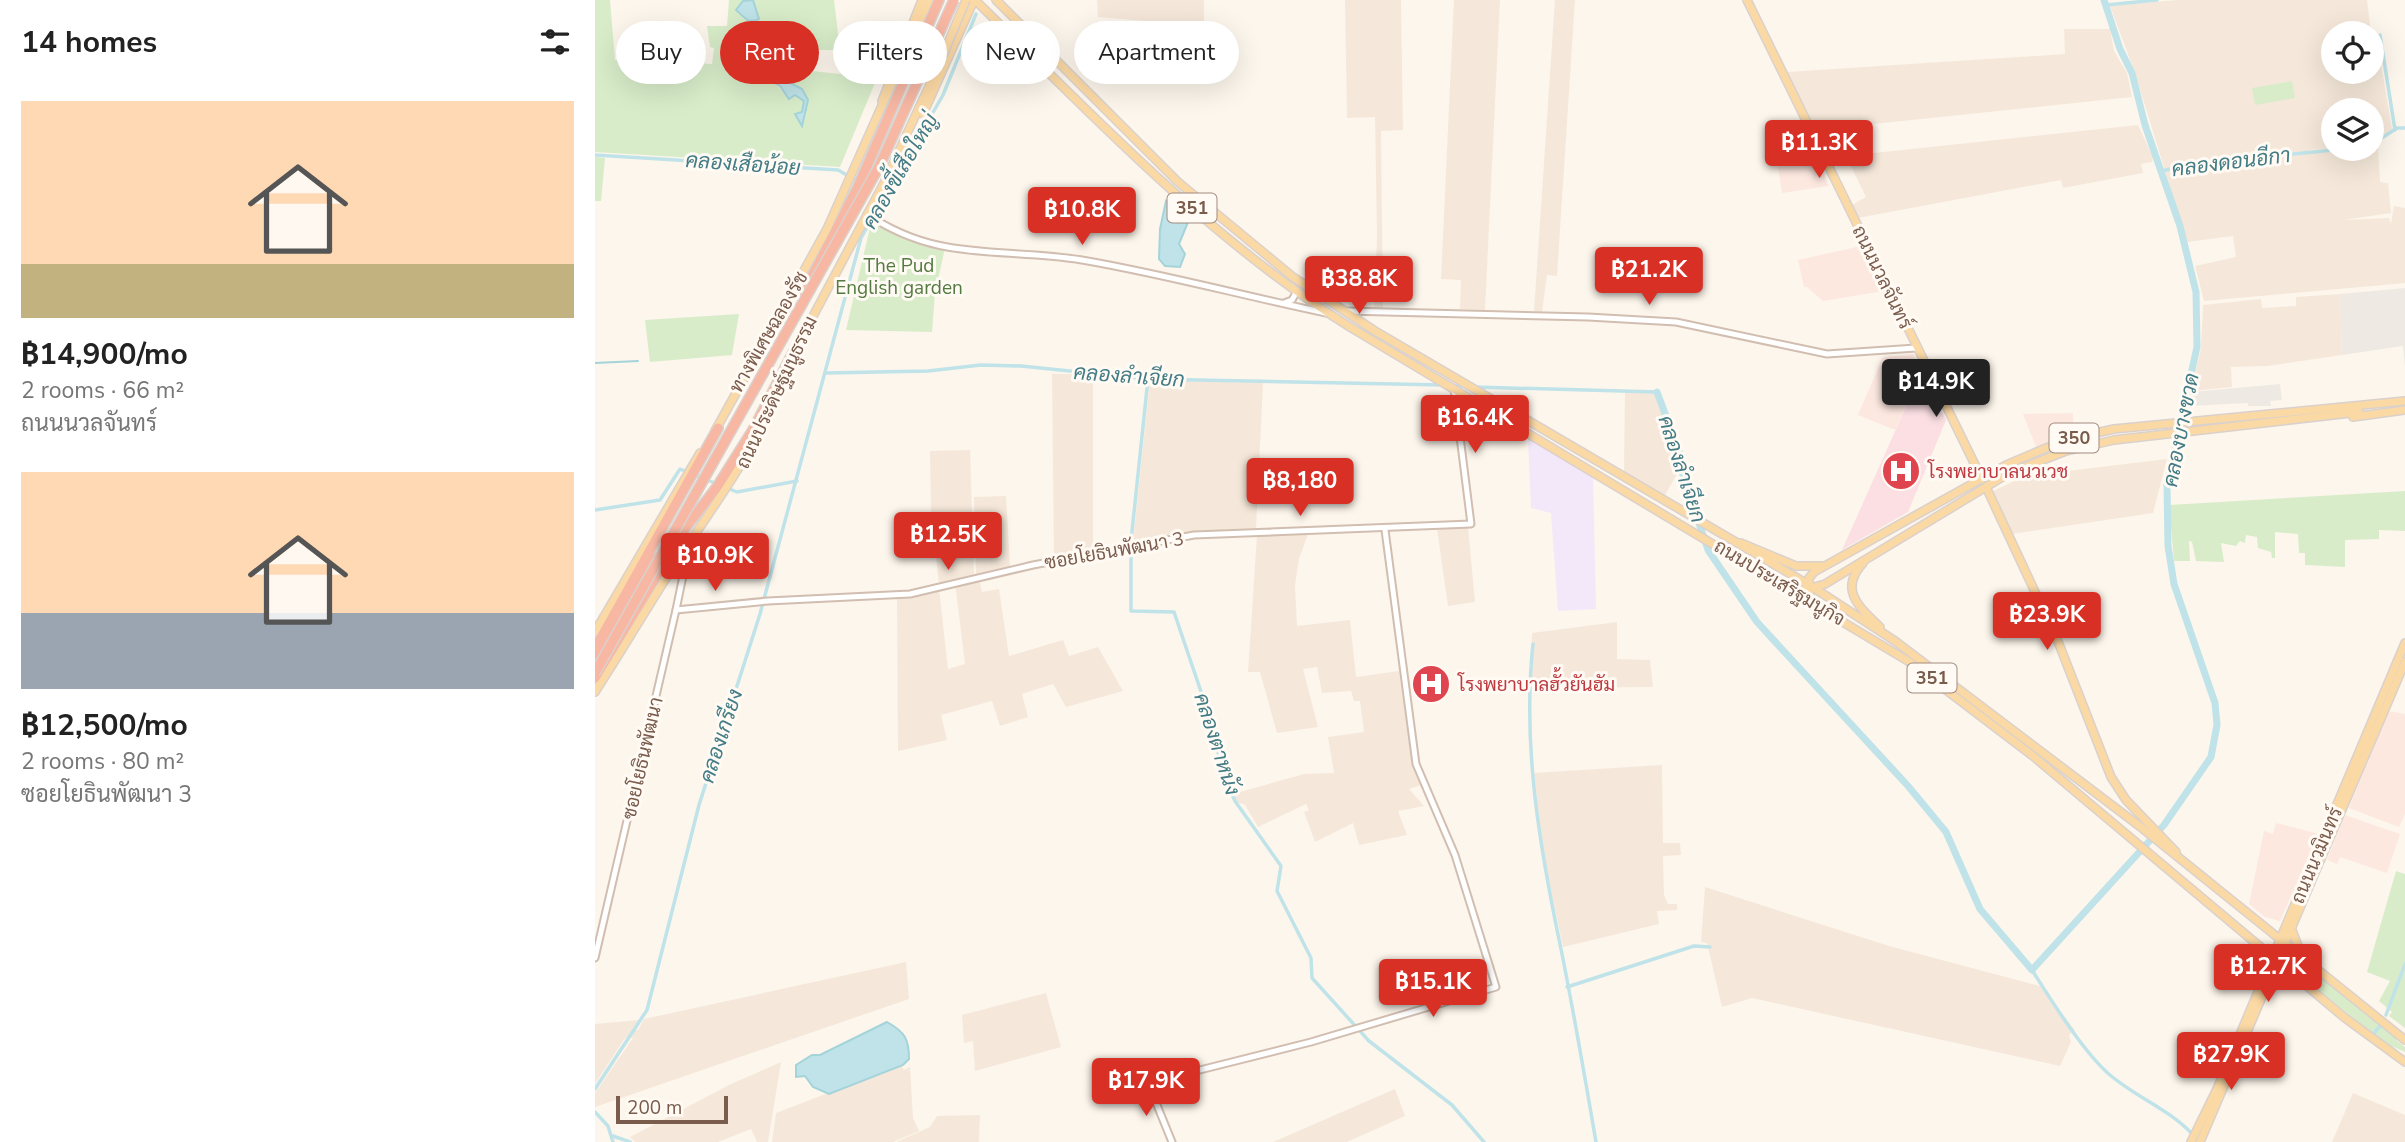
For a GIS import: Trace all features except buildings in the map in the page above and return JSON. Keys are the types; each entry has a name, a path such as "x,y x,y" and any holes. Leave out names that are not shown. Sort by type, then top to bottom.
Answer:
{"highway":[{"name":"ทางพิเศษฉลองรัช","path":"595,659 673,528 838,229 939,0"},
{"name":"ทางพิเศษฉลองรัช","path":"595,676 846,229 898,129 953,0"},
{"path":"595,676 687,527 753,430 796,347"},
{"path":"595,649 691,472 718,428"}],"main road":[{"path":"953,0 962,8 965,20"},
{"name":"ถนนประดิษฐ์มนูธรรม","path":"595,692 678,560 729,488 771,411 796,347 871,216 878,194 939,67 967,0"},
{"path":"899,151 920,120 975,0"},
{"name":"ถนนประเสริฐมนูกิจ","path":"975,0 1170,190 1238,247 1297,291 1329,314 1437,380 1842,619 1908,661 2017,743 2378,1045 2405,1062"},
{"name":"ถนนประเสริฐมนูกิจ","path":"996,0 1178,182 1255,248 1341,310 1687,516 1811,586 1895,641 2145,831 2163,841"},
{"name":"ถนนนวลจันทร์","path":"1747,0 1982,479"},
{"path":"873,128 924,1"},
{"name":"ถนนประดิษฐ์มนูธรรม","path":"718,428 811,261 908,50 924,1"},
{"name":"350","path":"1811,586 1811,575 1982,479 2034,452 2065,440 2114,429 2405,403"},
{"name":"350","path":"1788,587 1800,590 1825,584 2010,473 2066,451 2114,440 2318,418 2405,403"},
{"path":"595,632 691,472"},
{"path":"1986,487 2057,639 2111,777 2128,802 2153,825 2179,858 2405,1040"},
{"path":"1727,538 1796,566 1829,565"},
{"path":"1855,550 1852,555 1857,560 1868,558"},
{"path":"1868,558 1853,576 1850,592 1859,607 1895,641"},
{"path":"1770,577 1811,586 1810,597 1842,619"},
{"path":"1830,610 1835,602"},
{"name":"ถนนนวมินทร์","path":"2290,926 2405,643"},
{"name":"ถนนนวมินทร์","path":"2197,1138 2405,662"},
{"path":"2017,743 2022,735"},
{"path":"2123,814 2129,809 2128,802"},
{"path":"2136,841 2133,830 2145,831"},
{"path":"2258,923 2277,928 2290,926 2295,945 2304,959"},
{"path":"2272,977 2291,972 2290,960 2299,957 2304,959"},
{"name":"ถนนนวมินทร์","path":"2197,1138 2272,977 2276,958"}],"street":[{"path":"871,216 939,247 1083,260 1329,314"},
{"path":"1281,303 1292,300 1297,291"},
{"path":"1341,310 1588,317 1676,323 1827,354 1916,348"},
{"path":"1375,331 1371,320 1380,313"},
{"name":"ซอยโยธินพัฒนา 3","path":"676,610 768,601 910,594 1131,545 1208,534 1385,530 1471,524 1453,389"},
{"path":"1172,1142 1148,1083 1360,1028 1496,987 1455,855 1415,758 1385,530"},
{"name":"ซอยโยธินพัฒนา","path":"595,958 676,610 685,566 678,560"}],"shaded area":[{"path":"1097,0 1204,0 1204,21 1145,21 1098,17"},
{"path":"1345,0 1401,0 1403,130 1381,131 1383,309 1374,309 1377,238 1375,117 1347,118"},
{"path":"1454,0 1500,0 1485,310 1460,309 1461,280 1441,279"},
{"path":"1555,0 1575,0 1557,276 1547,275 1542,312 1534,311"},
{"path":"2177,0 2367,0 2370,21 2321,21 2321,84 2384,84 2384,82 2392,129 2384,135 2384,98 2321,98 2321,149 2309,150 2309,153 2321,152 2321,161 2379,161 2380,182 2388,183 2391,213 2343,220 2389,218 2391,224 2394,206 2405,208 2405,283 2204,301 2195,266 2236,257 2233,236 2187,242 2135,73 2110,6"},
{"path":"2064,29 2110,29 2114,51 2127,73 2132,97 1816,130 1787,72 2065,54"},
{"path":"2138,125 2153,157 2152,162 2141,164 2143,173 2063,188 2061,180 1858,218 1852,205 1866,197 1846,156"},
{"path":"1817,161 1829,186 1782,193 1778,167"},
{"path":"1861,246 1883,291 1823,301 1804,287 1798,260"},
{"path":"2405,288 2405,368 2403,346 2342,355 2340,294"},
{"path":"2340,294 2342,355 2268,366 2231,367 2232,387 2191,391 2201,348 2203,305 2261,299 2262,308 2296,306 2296,297"},
{"path":"1913,354 1922,371 1895,430 1858,415 1883,357"},
{"name":"โรงพยาบาลนวเวช","path":"1922,371 1946,420 1908,512 1842,550"},
{"path":"1052,374 1093,374 1093,549 1054,557"},
{"path":"1150,380 1263,383 1256,529 1230,529 1133,542"},
{"path":"2280,384 2282,400 2270,401 2271,406 2248,406 2248,403 2190,406 2191,392"},
{"path":"1625,392 1657,392 1679,451 1681,467 1665,495 1624,472"},
{"path":"2073,413 2073,434 2036,447 2023,414"},
{"path":"1528,439 1593,477 1596,609 1558,611 1551,513 1531,508"},
{"path":"970,450 974,576 939,584 931,510 930,451"},
{"path":"2167,459 2153,513 2012,534 1993,491 2025,476"},
{"path":"1006,496 1010,567 976,575 974,497"},
{"path":"1468,527 1475,602 1448,606 1437,529"},
{"path":"1308,534 1299,559 1295,585 1297,626 1350,620 1356,677 1399,671 1412,762 1421,785 1409,789 1424,806 1398,811 1407,835 1359,845 1353,823 1315,842 1304,812 1309,810 1306,804 1258,827 1245,805 1237,802 1233,794 1304,774 1334,773 1328,737 1364,732 1360,701 1354,701 1351,691 1322,693 1317,667 1303,669 1318,727 1277,733 1260,672 1248,672 1257,535"},
{"path":"979,578 982,592 999,589 1009,656 1063,640 1069,656 1098,647 1123,691 1066,707 1053,684 1022,694 1028,717 1000,726 992,701 941,715 947,740 898,751 897,595 939,588 948,669 965,664 955,583"},
{"path":"1617,622 1617,659 1650,660 1653,687 1530,688 1532,633"},
{"path":"2388,711 2405,714 2405,814 2399,827 2349,808"},
{"path":"1662,765 1663,843 1680,843 1681,855 1663,856 1664,895 1668,904 1677,904 1677,910 1657,911 1659,924 1563,947 1542,848 1534,773"},
{"path":"2345,815 2400,834 2387,873 2340,857 2337,864 2327,860"},
{"path":"2276,823 2319,834 2280,921 2265,917 2249,904 2264,831 2273,834"},
{"path":"1705,887 1889,946 2040,986 2075,1030 2069,1035 2071,1042 2060,1066 1752,998 1722,1007 1707,943 1701,942"},
{"path":"906,962 909,999 595,1107 595,1093 633,1038 625,1038 595,1084 595,1024 639,1020 632,1029 638,1030 644,1019"},
{"path":"1046,993 1061,1047 975,1071 973,1041 964,1043 962,1015"},
{"path":"781,1062 768,1142 757,1142 751,1129 718,1142 635,1142 630,1137 729,1085"},
{"path":"901,1065 904,1070 910,1067 913,1118 919,1131 893,1142 772,1142 776,1113"},
{"path":"1395,1089 1405,1116 1347,1142 1273,1142"},
{"path":"2353,1093 2405,1115 2405,1142 2332,1142"},
{"path":"980,1115 979,1142 896,1142 930,1127 937,1116"}],"green space":[{"path":"595,0 610,0 616,84 706,84 706,64 712,64 714,48 710,47 707,26 720,26 720,84 776,84 788,98 795,95 804,101 800,124 803,122 808,100 794,84 819,84 819,72 833,73 833,84 875,84 840,167 595,152"},
{"path":"729,0 751,0 743,1 736,10 754,21 727,21"},
{"path":"753,0 834,0 837,21 833,21 833,50 819,50 819,21 754,21 759,18"},
{"path":"2292,81 2295,98 2255,105 2252,88"},
{"path":"595,157 605,158 601,201 595,201"},
{"name":"The Pud English garden","path":"872,219 945,248 935,293 932,332 846,330"},
{"path":"739,314 732,355 650,362 645,320"},
{"path":"2405,491 2405,531 2379,530 2379,539 2345,540 2345,567 2305,565 2305,553 2299,553 2298,534 2275,532 2275,558 2272,558 2271,552 2258,548 2257,537 2246,535 2245,543 2240,541 2236,546 2221,543 2224,562 2196,561 2192,542 2189,541 2190,561 2174,561 2169,505"},
{"path":"2396,871 2405,874 2405,1028 2389,1016 2392,1012 2379,1001 2390,981 2367,972"},
{"path":"2299,958 2392,1030 2397,1041 2405,1047 2405,1052 2382,1042 2292,968 2294,959"}],"water":[{"path":"753,0 759,19 751,21 736,10 743,1"},
{"path":"777,84 793,84 802,89 808,100 802,126 795,114 802,112 804,101 795,95 789,99"},
{"path":"1166,201 1188,222 1179,244 1185,254 1180,267 1165,266 1159,259 1160,229"},
{"path":"887,1022 898,1029 907,1041 909,1059 903,1065 829,1094 813,1087 805,1076 796,1077 796,1065 812,1055 820,1055"}],"waterway":[{"name":"คลองบางขวด","path":"1657,392 1679,451 1682,472 1708,550 1757,622 1908,786 1946,832 1980,909 2032,970 2164,825 2211,757 2217,725 2215,703 2174,584 2168,546 2167,485 2197,347 2196,292 2180,226 2145,125 2132,73 2120,49 2104,0"},
{"path":"2106,5 2157,0"},
{"name":"คลองเกรียง","path":"595,1089 647,1010 699,805 760,614 861,238 943,95 976,14"},
{"path":"2384,60 2395,130"},
{"name":"คลองดอนอีกา","path":"2384,136 2397,128 2405,128"},
{"name":"คลองดอนอีกา","path":"2161,171 2194,164 2321,151"},
{"name":"คลองเสือน้อย","path":"595,155 838,170 859,182"},
{"path":"595,363 638,361"},
{"name":"คลองลำเจียก","path":"826,373 928,371 981,365 1021,366 1148,379 1443,385"},
{"name":"คลองตาหนัง","path":"1148,379 1131,541 1131,611 1174,612 1213,727 1222,772 1235,801 1281,866 1277,891 1311,958 1312,978 1369,1041 1452,1105 1484,1142"},
{"name":"คลองลำเจียก","path":"1450,386 1467,386"},
{"name":"คลองลำเจียก","path":"1475,387 1657,392"},
{"path":"595,510 660,500 680,469 737,492 797,481"},
{"path":"1533,644 1530,721 1535,797 1546,874 1596,1142"},
{"path":"1567,987 1694,946 1710,947"},
{"path":"2386,1015 2405,964"},
{"path":"2032,970 2068,1026 2100,1065 2120,1083 2175,1119 2194,1136"},
{"path":"2373,1034 2382,1024"},
{"path":"595,1112 608,1126 613,1142"},
{"path":"613,1136 630,1142"}],"place":[{"name":"โรงพยาบาลนวเวช","path":"1901,471"},
{"name":"โรงพยาบาลฮั้วยันฮัม","path":"1431,684"}],"water label":[{"name":"คลองขี้เสือใหญ่","path":"900,171"}]}
